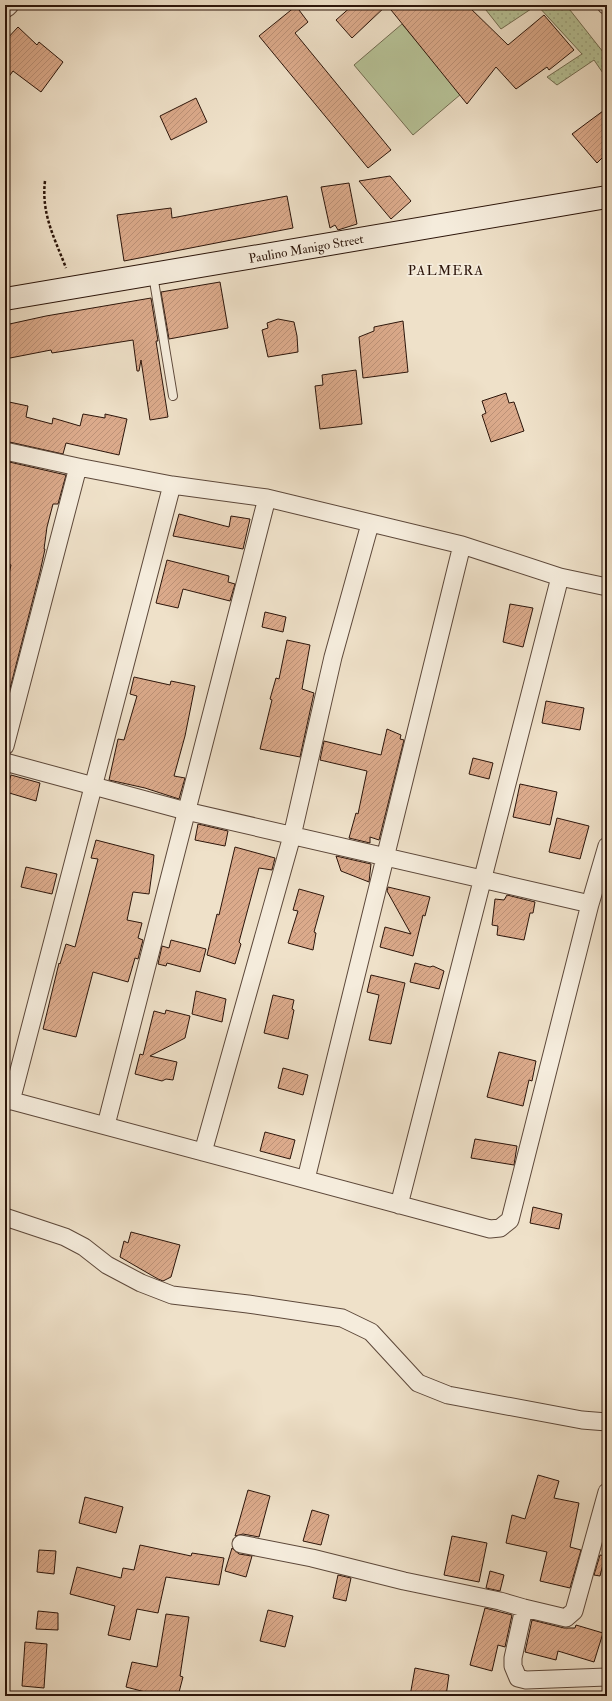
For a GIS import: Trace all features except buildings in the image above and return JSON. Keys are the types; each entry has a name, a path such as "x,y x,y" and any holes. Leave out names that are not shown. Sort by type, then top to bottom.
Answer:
{"street":[{"name":"Paulino Manigo Street","path":"5,299 607,197"},
{"path":"5,451 172,485 267,498 462,545 560,577 607,587"},
{"path":"5,746 78,467"},
{"path":"172,485 8,1100 490,1229 500,1228 510,1220 590,904 607,846"},
{"path":"106,1125 267,498"},
{"path":"203,1152 292,836 333,657 370,524"},
{"path":"306,1179 462,545"},
{"path":"400,1205 560,577"},
{"path":"5,762 186,811 590,904"},
{"path":"5,1217 65,1237 84,1247 107,1265 127,1276 172,1295 248,1304 342,1318 371,1332 418,1383 434,1391 448,1395 582,1420 607,1422"},
{"path":"242,1544 312,1558 404,1581 500,1601 561,1618 566,1618 574,1611 607,1492"},
{"path":"524,1608 513,1658 513,1666 518,1678 526,1680 607,1677"}],"lane":[{"path":"153,274 173,396"}],"path":[{"path":"46,181 44,192 49,227 72,288"}],"green space":[{"path":"482,5 537,5 501,29"},
{"path":"537,5 566,5 607,57 607,79 594,60 557,85 547,77 582,54"},
{"path":"402,24 461,94 413,135 354,65"}],"district":[{"name":"PALMERA","path":"446,270"}]}
